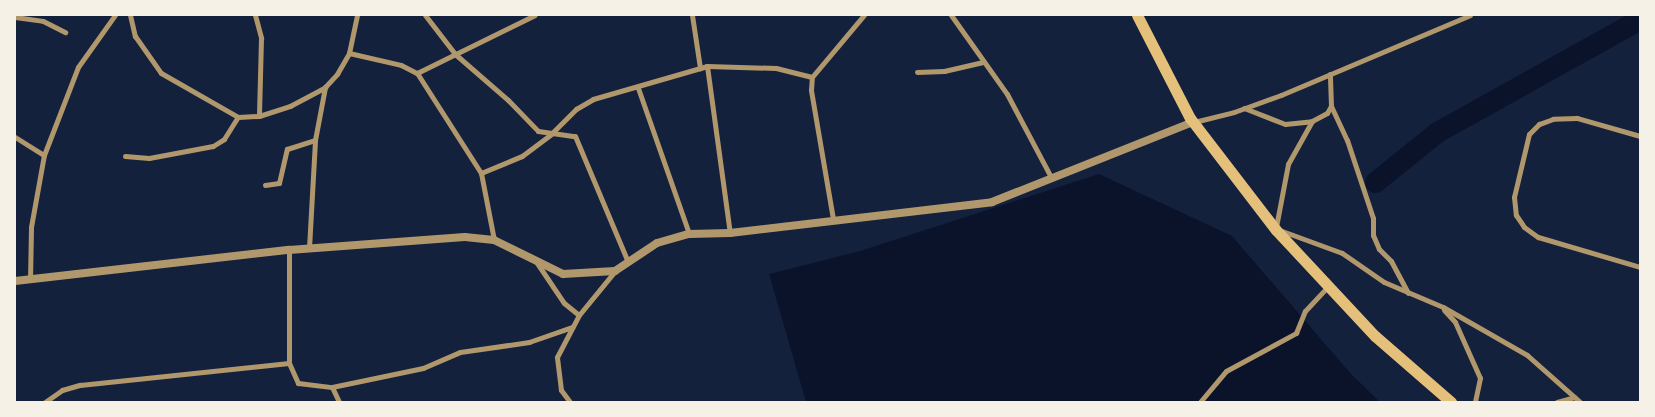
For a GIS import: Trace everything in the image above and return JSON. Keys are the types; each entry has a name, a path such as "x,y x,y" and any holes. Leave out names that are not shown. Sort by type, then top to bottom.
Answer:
{"highway":[{"path":"1137,15 1193,122 1276,230 1327,287 1375,336 1452,402"}],"street":[{"path":"30,280 31,227 44,155 78,66 115,15"},
{"path":"130,15 135,36 161,72 238,117 259,116 290,106 325,87 337,74 349,53 357,15"},
{"path":"256,15 261,38 259,116"},
{"path":"426,15 454,54 508,100 538,131 575,136 628,262"},
{"path":"416,73 535,15"},
{"path":"692,15 700,68"},
{"path":"833,219 811,90 812,77 864,15"},
{"path":"951,15 982,62 1007,94 1051,177"},
{"path":"570,402 561,390 556,371 557,357 572,327 579,315 614,271 657,243 689,234 730,233 833,219 992,202 1193,122 1244,108 1470,15"},
{"path":"15,17 43,21 64,32"},
{"path":"349,53 401,65 416,73 481,172 494,240"},
{"path":"917,72 944,71 982,62"},
{"path":"707,66 730,233"},
{"path":"481,172 522,156 552,133 576,109 593,98 638,88 707,66 776,68 812,77"},
{"path":"1330,74 1331,106 1347,140 1373,218 1373,235 1379,249 1391,261 1408,293"},
{"path":"310,248 315,140 325,87"},
{"path":"638,88 689,234"},
{"path":"1244,108 1284,124 1312,121 1327,113 1331,106"},
{"path":"125,156 149,158 212,146 224,139 238,117"},
{"path":"1640,136 1577,118 1553,119 1539,124 1530,134 1514,196 1516,215 1524,227 1538,237 1640,267"},
{"path":"1312,121 1288,164 1276,230 1342,253 1384,282 1443,307 1527,355 1580,402"},
{"path":"15,137 44,155"},
{"path":"266,185 279,183 287,150 315,140"},
{"path":"15,281 288,250 465,237 494,240 563,274 614,271"},
{"path":"288,250 289,363 298,383 332,387 423,368 460,352 529,342 572,327"},
{"path":"536,260 564,303 579,315"},
{"path":"1200,402 1226,371 1296,333 1305,312 1327,287"},
{"path":"1443,307 1455,322 1478,372 1479,390 1475,402"},
{"path":"45,402 62,390 80,384 289,363"},
{"path":"332,387 339,402"},
{"path":"1556,402 1574,397"}],"water":[{"path":"1099,174 1232,236 1351,374 1380,402 806,402 769,274 860,251"}],"waterway":[{"path":"1375,182 1437,132 1640,19"}]}
